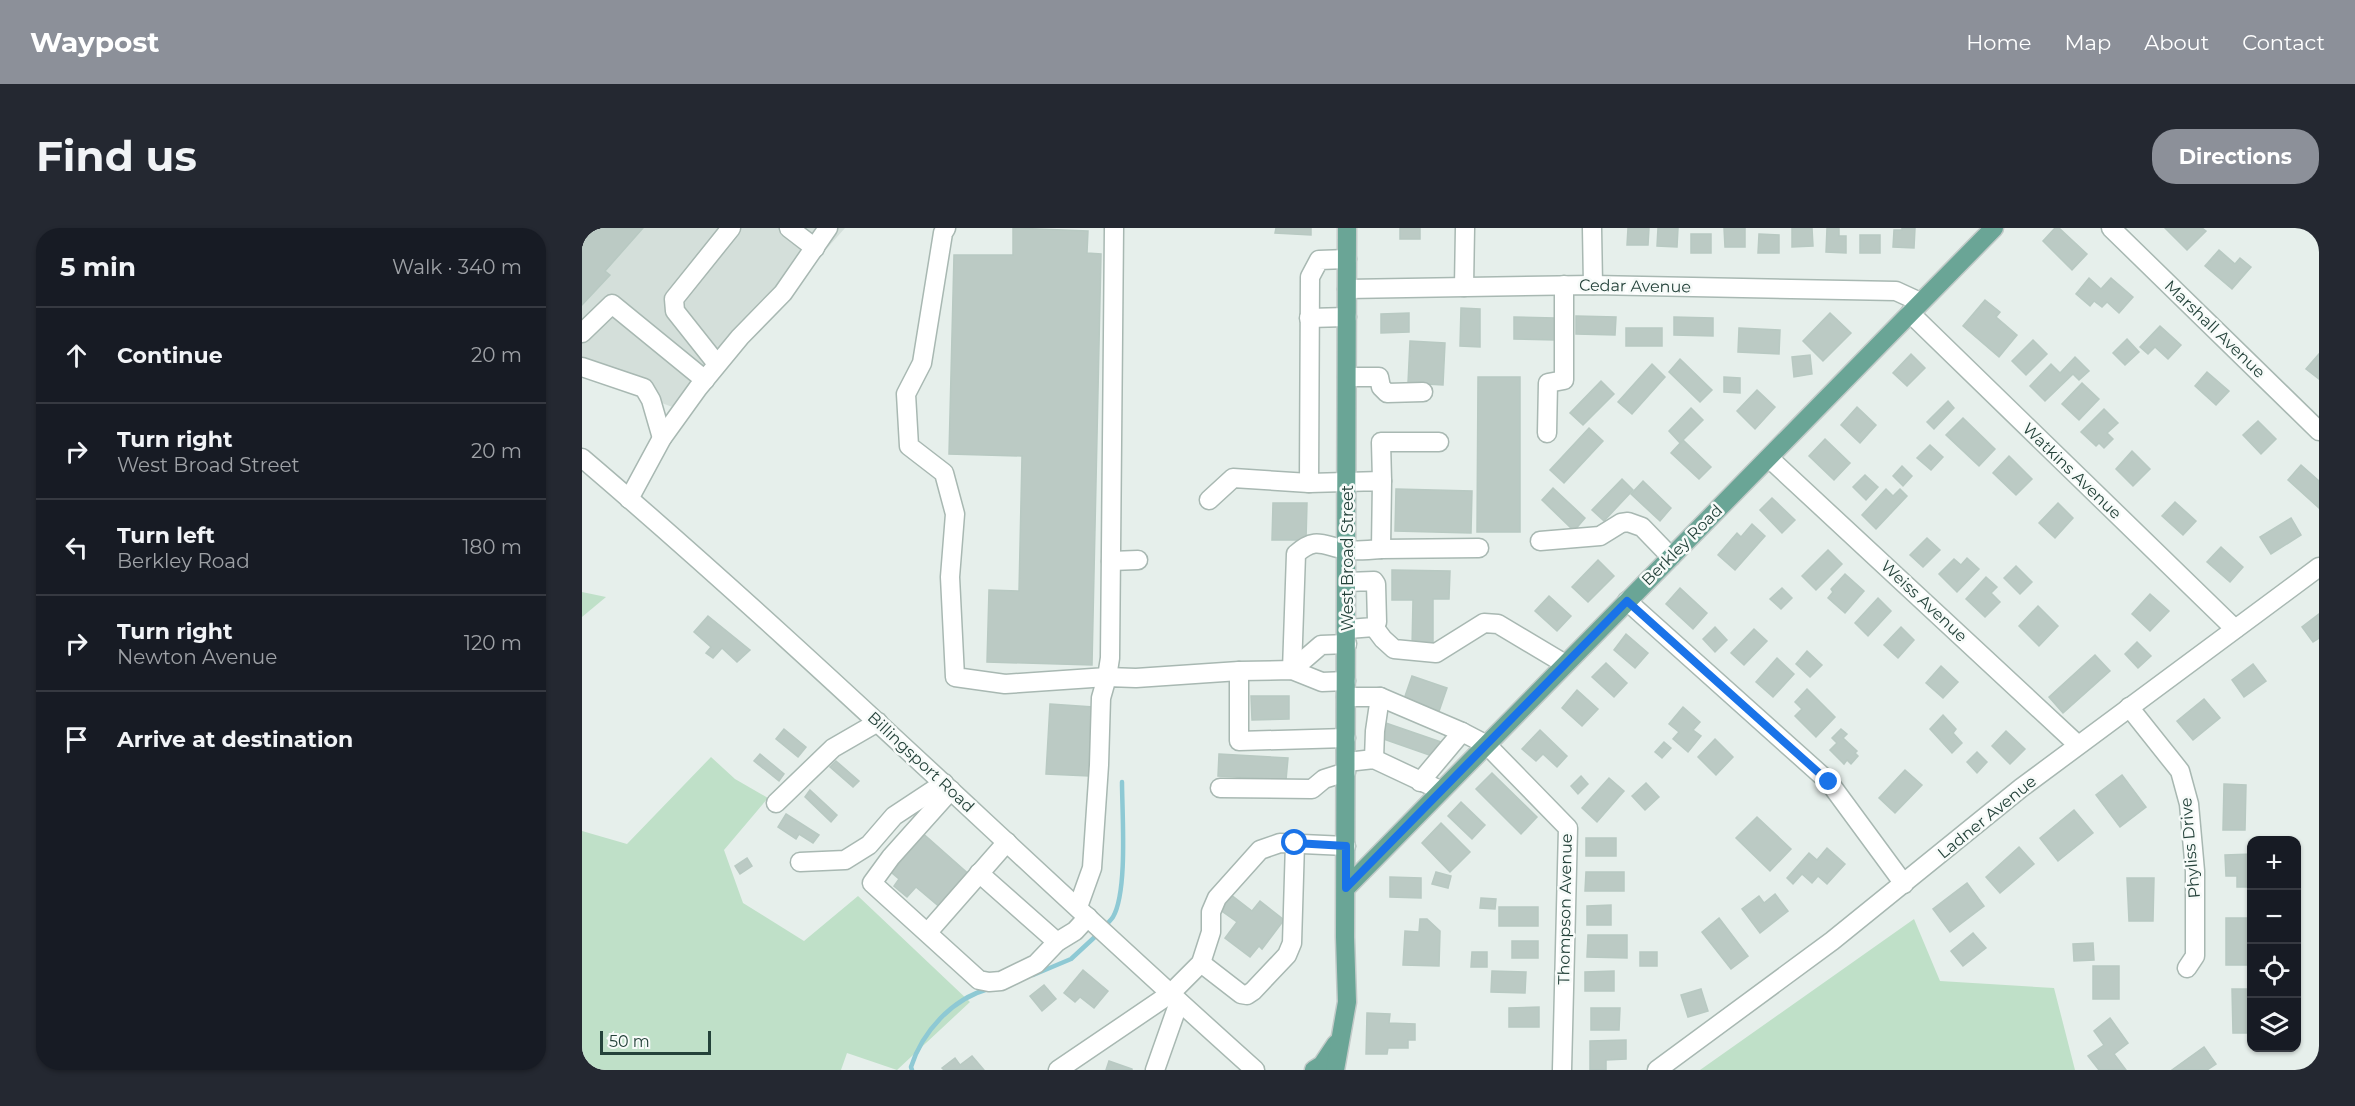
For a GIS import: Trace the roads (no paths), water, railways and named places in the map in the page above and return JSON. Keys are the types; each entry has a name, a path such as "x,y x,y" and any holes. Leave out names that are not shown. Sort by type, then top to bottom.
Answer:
{"main road":[{"name":"West Broad Street","path":"1335,1070 1347,1002 1347,228"},
{"name":"Berkley Road","path":"1346,888 1994,228"},
{"path":"1314,1070 1322,1065 1342,1035"}],"street":[{"path":"717,364 675,311 674,299 731,228"},
{"path":"789,228 814,248"},
{"path":"629,499 662,438 717,364 783,293 828,228"},
{"path":"946,228 943,233 922,363 906,394 909,446 944,473 955,514 950,577 955,677 1005,684 1107,677 1136,678 1292,670 1322,682 1380,697 1374,759"},
{"path":"947,786 872,883 979,980 1001,981 1036,964 1057,942 1075,931 1087,915 1099,765 1101,698 1110,658 1114,228"},
{"path":"1464,228 1464,287"},
{"path":"1592,228 1593,285"},
{"name":"Marshall Avenue","path":"2111,228 2319,431"},
{"path":"1309,483 1310,277 1319,261 1347,259"},
{"path":"1546,433 1548,383 1564,380 1564,285"},
{"name":"Cedar Avenue","path":"1347,289 1593,285 1896,291 1915,307"},
{"path":"582,333 612,304 705,380"},
{"name":"Watkins Avenue","path":"1915,307 2235,629"},
{"path":"1309,318 1347,317"},
{"path":"582,366 644,388 651,400 662,438"},
{"path":"1347,377 1378,377 1381,387 1387,393 1423,392"},
{"path":"1381,549 1381,442 1439,442"},
{"name":"Weiss Avenue","path":"1769,458 2078,745"},
{"name":"Billingsport Road","path":"582,459 878,722 1255,1070"},
{"path":"1209,501 1233,478 1309,483 1382,481"},
{"path":"1540,541 1600,536 1621,523 1628,522 1642,527 1671,557"},
{"path":"1292,670 1296,554 1305,546 1321,542 1347,550 1479,548"},
{"path":"1111,561 1138,560"},
{"name":"Ladner Avenue","path":"1657,1070 1832,941 2021,788 2319,567"},
{"path":"1292,670 1321,645 1374,627 1377,622 1376,584 1374,581 1347,582"},
{"path":"1627,601 1829,782 1904,884"},
{"path":"1374,627 1394,649 1436,653 1484,623 1498,624 1565,664"},
{"path":"1239,671 1239,741 1346,738"},
{"name":"Thompson Avenue","path":"1380,697 1487,745 1568,828 1562,1070"},
{"name":"Phyliss Drive","path":"2129,707 2180,771 2189,804 2195,871 2195,956 2187,969"},
{"path":"776,804 833,748 878,722"},
{"path":"1420,782 1462,732"},
{"path":"1220,788 1312,789 1324,779 1346,767 1374,759 1440,790"},
{"path":"800,862 845,860 869,844 894,816 947,786"},
{"path":"928,932 1007,842"},
{"path":"1058,1070 1175,998 1202,963 1211,932 1211,912 1217,898 1260,850 1280,843 1346,846"},
{"path":"1202,963 1235,990 1247,995 1287,955 1293,933 1295,843"},
{"path":"979,873 1057,942"},
{"path":"1155,1070 1175,998"}],"waterway":[{"path":"1104,927 1113,917 1121,889 1122,782"},
{"path":"1033,975 1071,959 1098,934"},
{"path":"912,1070 911,1067 923,1041 940,1019 962,1000 988,989"}]}
